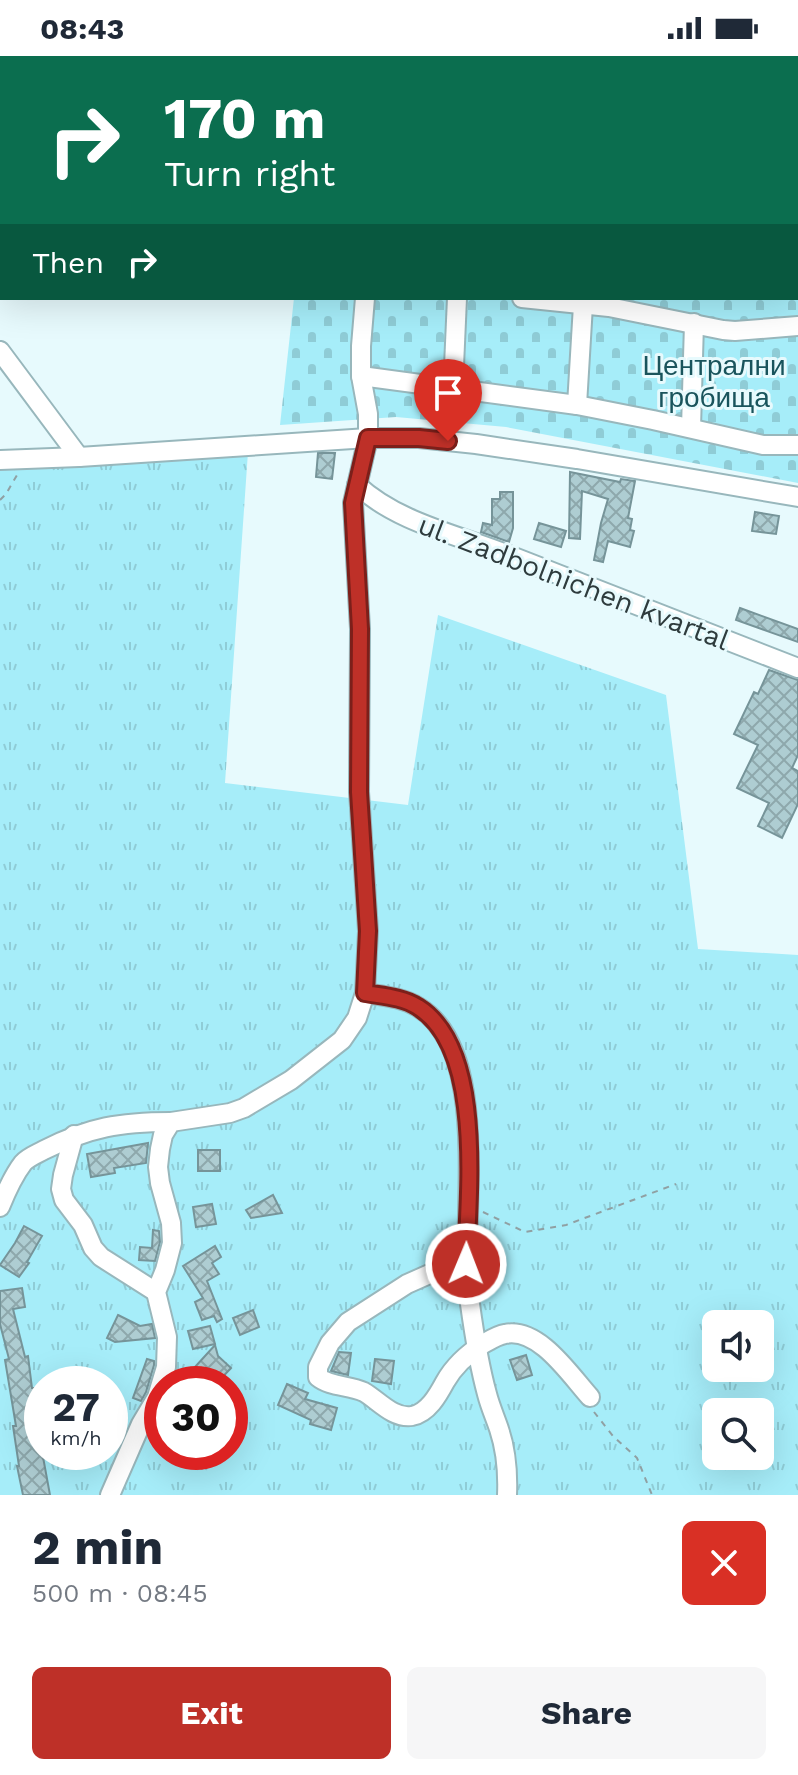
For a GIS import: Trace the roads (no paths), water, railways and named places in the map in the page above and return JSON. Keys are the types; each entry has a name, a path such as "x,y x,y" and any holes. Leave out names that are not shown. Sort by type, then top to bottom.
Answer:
{"street":[{"path":"0,1171 74,1135 101,1127 171,1122 244,1108 291,1080 342,1040 357,1018 365,993 368,931 359,792 360,629 353,503 368,438 368,414 361,376 365,300"},
{"path":"453,389 457,300"},
{"path":"539,300 583,305 610,303 735,331 798,326"},
{"path":"577,405 583,305"},
{"path":"691,428 694,323"},
{"path":"0,351 79,457"},
{"path":"361,376 577,405 763,445 798,445"},
{"path":"0,460 368,438 419,438 577,459 798,497"},
{"name":"ul. Zadbolnichen kvartal","path":"357,485 372,499 404,517 798,668"},
{"path":"365,993 399,999 416,1006 432,1018 447,1040 458,1065 465,1095 468,1149 466,1264 469,1302 487,1394 507,1463 507,1495"},
{"path":"110,1495 141,1424 157,1397 166,1367 167,1337 156,1292 172,1243 171,1223 158,1167 163,1135 171,1122"},
{"path":"74,1135 63,1175 61,1189 64,1200 101,1257 156,1292"},
{"path":"0,1207 25,1160"},
{"path":"466,1264 443,1268 407,1284 348,1322 330,1343 318,1367 318,1377 366,1393 397,1414 413,1416 429,1406 458,1363 506,1333 515,1333 530,1337 545,1347 590,1397"}],"park label":[{"name":"Централни гробища","path":"714,381"}]}
